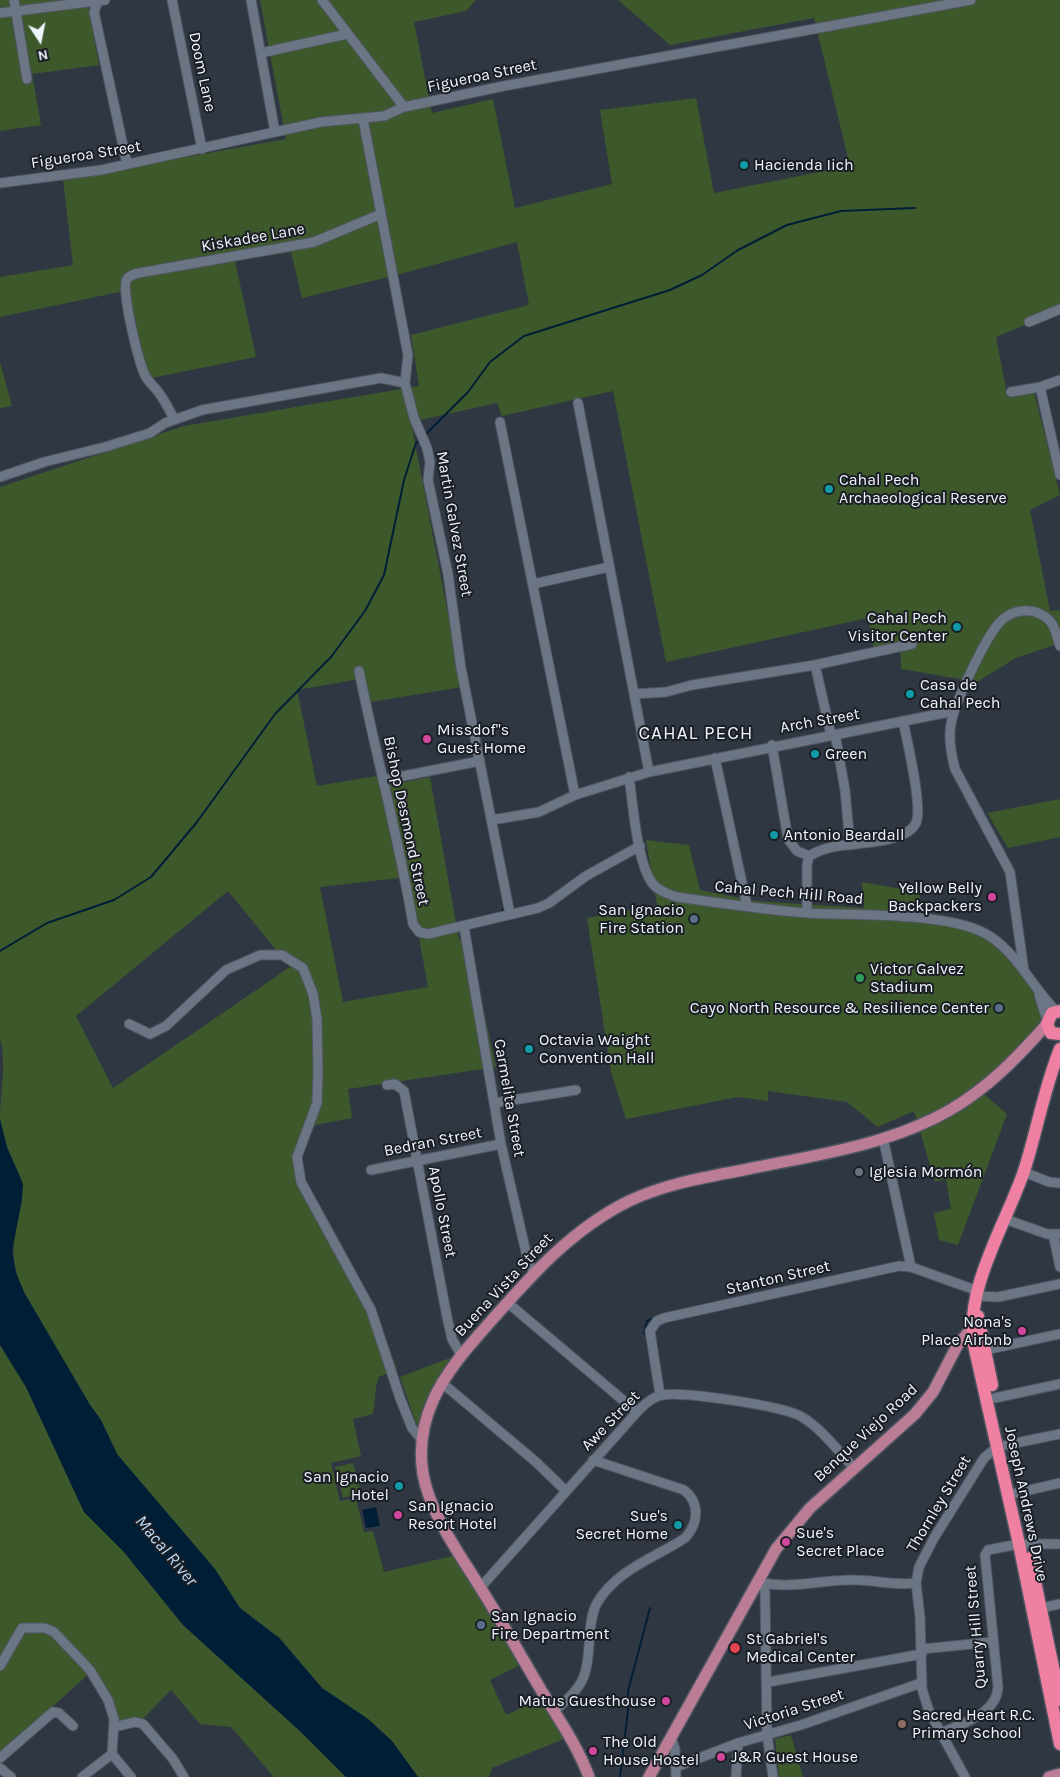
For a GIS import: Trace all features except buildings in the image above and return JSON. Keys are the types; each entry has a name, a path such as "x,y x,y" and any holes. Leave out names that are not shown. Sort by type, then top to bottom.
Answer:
{"highway":[{"name":"Benque Viejo Road","path":"971,1329 971,1317 977,1296 1024,1172 1058,1053 1053,1024"},
{"name":"Joseph Andrews Drive","path":"977,1296 985,1350 995,1398 1001,1446 1016,1493 1023,1544 1041,1608 1060,1700"},
{"name":"Joseph Andrews Drive","path":"971,1329 1001,1446 1023,1544 1060,1744"}],"main road":[{"name":"Buena Vista Street","path":"589,1777 579,1752 448,1535 429,1495 423,1473 421,1439 430,1406 442,1382 461,1355 534,1273 558,1249 616,1208 652,1192 694,1180 826,1153 883,1138 923,1123 952,1108 983,1088 1053,1024"},
{"name":"Benque Viejo Road","path":"649,1777 788,1533 810,1508 902,1426 927,1400 957,1346 971,1329"},
{"path":"1049,1777 1060,1774"}],"street":[{"path":"14,0 27,79"},
{"name":"Doom Lane","path":"172,0 202,150"},
{"path":"251,0 275,132"},
{"path":"322,0 404,107"},
{"name":"Figueroa Street","path":"0,184 68,176 202,150 321,122 384,116 404,107 558,76 971,0"},
{"path":"0,13 101,1"},
{"path":"101,1 94,12 127,164"},
{"path":"261,52 347,34"},
{"name":"Martin Galvez Street","path":"362,118 408,355 405,383 414,418 430,462 428,480 448,574 461,668 510,914"},
{"name":"Kiskadee Lane","path":"174,419 160,394 146,377 138,357 136,339 124,288 126,279 132,275 156,270 314,242 381,214"},
{"path":"1029,322 1060,310"},
{"path":"0,477 44,462 141,436 174,419 202,410 381,378 405,383"},
{"path":"1011,392 1040,387 1060,380"},
{"path":"1040,387 1060,475"},
{"path":"578,403 649,772"},
{"path":"500,422 575,795"},
{"path":"533,584 609,567"},
{"path":"1024,971 1010,872 954,769 949,739 954,711 991,635 1006,617 1024,610 1043,615 1055,630 1060,646"},
{"path":"634,694 666,692 692,684 815,665 912,644"},
{"path":"815,665 833,735 844,790 850,845"},
{"name":"Bishop Desmond Street","path":"359,671 400,850 413,924 419,932 428,934 464,927 538,908 549,903 586,876 640,846"},
{"name":"Arch Street","path":"492,820 539,812 575,795 649,772 954,711"},
{"path":"807,913 807,865 809,856 824,847 889,840 910,830 916,824 917,802 904,721"},
{"path":"772,746 788,839 797,851 809,856"},
{"path":"715,758 747,906"},
{"path":"383,780 480,761"},
{"name":"Cahal Pech Hill Road","path":"629,777 640,846 648,876 653,885 663,892 677,897 807,913 926,920 958,924 991,937 1024,971 1038,993 1053,1024"},
{"name":"Carmelita Street","path":"464,927 501,1144 528,1261 534,1273"},
{"path":"129,1024 150,1034 166,1026 226,970 260,955 282,955 303,968 313,994 317,1019 318,1072 317,1103 297,1157 301,1182 371,1310 400,1398 412,1428 421,1439"},
{"name":"Apollo Street","path":"387,1085 395,1084 404,1091 447,1317 452,1339 461,1355"},
{"path":"494,1103 576,1090"},
{"path":"883,1138 911,1267"},
{"name":"Bedran Street","path":"371,1170 501,1144"},
{"path":"1024,1172 1049,1182 1060,1182"},
{"path":"1005,1219 1056,1234 1060,1267"},
{"name":"Stanton Street","path":"660,1395 650,1337 652,1326 658,1321 899,1266 911,1267 977,1296 998,1297 1060,1284"},
{"path":"508,1303 637,1412"},
{"path":"985,1350 1060,1334"},
{"path":"442,1382 536,1462 566,1491"},
{"path":"995,1398 1060,1384"},
{"name":"Awe Street","path":"480,1588 637,1412 660,1395 682,1394 770,1407 795,1413 816,1428 854,1468"},
{"path":"1001,1446 1060,1434"},
{"name":"Thornley Street","path":"965,1777 926,1704 921,1683 922,1651 916,1583 919,1567 934,1538 984,1458 1001,1446"},
{"path":"554,1710 573,1694 585,1677 592,1618 598,1601 618,1580 639,1563 686,1538 691,1532 696,1517 693,1501 684,1490 593,1460"},
{"path":"1016,1493 1060,1483"},
{"path":"1023,1544 1060,1544"},
{"name":"Quarry Hill Street","path":"942,1733 983,1712 994,1704 998,1687 992,1642 986,1552 1023,1544"},
{"path":"760,1582 802,1586 857,1580 896,1585 916,1583"},
{"path":"760,1582 765,1592 768,1682 767,1734 773,1777"},
{"path":"1041,1608 1060,1604"},
{"path":"0,1666 22,1628 50,1629 75,1653 100,1686 112,1710 114,1727 112,1754 131,1777"},
{"path":"768,1682 922,1651 992,1642"},
{"name":"Victoria Street","path":"676,1767 738,1743 796,1726 921,1683"},
{"path":"0,1758 53,1712 59,1713 73,1726"},
{"path":"114,1727 139,1722 143,1724 173,1759 184,1777"},
{"path":"671,1737 675,1749 676,1777"},
{"path":"736,1777 738,1743"},
{"path":"82,1777 112,1754"},
{"path":"0,1768 11,1777"}],"green space":[{"path":"0,0 87,0 99,65 32,74 41,125 0,131"},
{"path":"260,0 476,0 466,11 414,22 432,113 493,99 515,208 612,184 600,110 696,98 714,193 850,166 814,18 670,45 618,0 1060,0 1060,310 996,337 1007,394 1034,392 1060,495 1030,510 1050,611 1060,610 1060,643 1016,658 977,682 901,669 900,645 874,650 868,618 666,662 613,391 502,416 497,403 411,422 462,687 370,702 365,678 297,690 317,786 377,776 381,787 430,777 459,940 468,939 496,1067 348,1089 352,1118 315,1125 299,1149 303,1182 349,1268 373,1304 397,1369 379,1377 376,1386 373,1414 353,1419 361,1456 331,1463 340,1501 356,1498 364,1532 373,1531 384,1572 457,1555 520,1665 490,1680 506,1715 540,1699 564,1739 492,1768 489,1777 418,1777 392,1741 368,1719 322,1688 280,1638 240,1608 117,1454 101,1420 90,1405 25,1294 18,1277 15,1262 14,1249 20,1210 21,1179 7,1147 0,1121 3,1059 0,1038 0,487 184,426 419,386 411,335 529,305 517,242 393,276 302,298 291,252 235,261 256,357 146,379 129,290 0,317 0,277 73,265 63,179 286,139","holes":["408,877 428,987 343,1002 320,887","228,891 290,967 113,1088 76,1016"]},
{"path":"0,362 12,406 0,408"},
{"path":"1060,799 1060,837 1008,848 987,813"},
{"path":"646,840 689,845 700,890 755,901 864,908 862,882 919,892 923,919 982,928 1041,989 1033,996 1044,1018 1042,1023 1025,1041 1034,1047 983,1093 1007,1114 958,1245 939,1240 934,1213 951,1209 946,1179 935,1182 914,1111 878,1127 847,1102 768,1091 768,1101 738,1097 626,1119 611,1072 587,918 657,905"},
{"path":"0,1345 26,1387 84,1512 124,1552 183,1625 301,1732 346,1777 274,1777 231,1727 200,1724 171,1690 143,1719 117,1722 92,1671 0,1754"},
{"path":"463,1353 438,1388 422,1440 400,1377"},
{"path":"353,1463 361,1493 343,1498 335,1467"},
{"path":"791,1735 803,1777 779,1777 775,1739"}],"water":[{"name":"Macal River","path":"0,1119 7,1147 23,1184 22,1200 12,1251 16,1273 25,1294 90,1405 101,1420 117,1454 215,1569 240,1608 279,1638 322,1688 368,1719 392,1741 418,1777 346,1777 301,1732 183,1625 124,1552 84,1512 26,1387 0,1345"},
{"path":"376,1507 380,1526 366,1528 362,1510"}],"waterway":[{"path":"425,435 468,392 490,362 524,336 670,290 702,275 738,250 787,225 841,211 915,208"},
{"path":"0,951 47,923 114,900 151,877 197,822 275,714 331,657 365,611 384,575 404,480 416,443 420,440"},
{"path":"498,875 504,908 501,913"},
{"path":"644,1333 647,1321 658,1316"},
{"path":"620,1777 628,1710 628,1691 650,1608"}],"place":[{"name":"Hacienda Iich","path":"744,165"},
{"name":"Cahal Pech Archaeological Reserve","path":"829,489"},
{"name":"Cahal Pech Visitor Center","path":"957,627"},
{"name":"Casa de Cahal Pech","path":"910,694"},
{"name":"Missdof\"s Guest Home","path":"427,739"},
{"name":"Green","path":"815,754"},
{"name":"Antonio Beardall","path":"774,835"},
{"name":"Yellow Belly Backpackers","path":"992,897"},
{"name":"San Ignacio Fire Station","path":"694,919"},
{"name":"Victor Galvez Stadium","path":"860,978"},
{"name":"Cayo North Resource & Resilience Center","path":"999,1008"},
{"name":"Octavia Waight Convention Hall","path":"529,1049"},
{"name":"Iglesia Mormón","path":"859,1172"},
{"name":"Nona's Place Airbnb","path":"1022,1331"},
{"name":"San Ignacio Hotel","path":"399,1486"},
{"name":"San Ignacio Resort Hotel","path":"398,1515"},
{"name":"Sue's Secret Home","path":"678,1525"},
{"name":"Sue's Secret Place","path":"786,1542"},
{"name":"San Ignacio Fire Department","path":"481,1625"},
{"name":"St Gabriel's Medical Center","path":"735,1648"},
{"name":"Matus Guesthouse","path":"666,1701"},
{"name":"Sacred Heart R.C. Primary School","path":"902,1724"},
{"name":"The Old House Hostel","path":"593,1751"},
{"name":"J&R Guest House","path":"721,1757"}],"district":[{"name":"CAHAL PECH","path":"696,734"}]}
